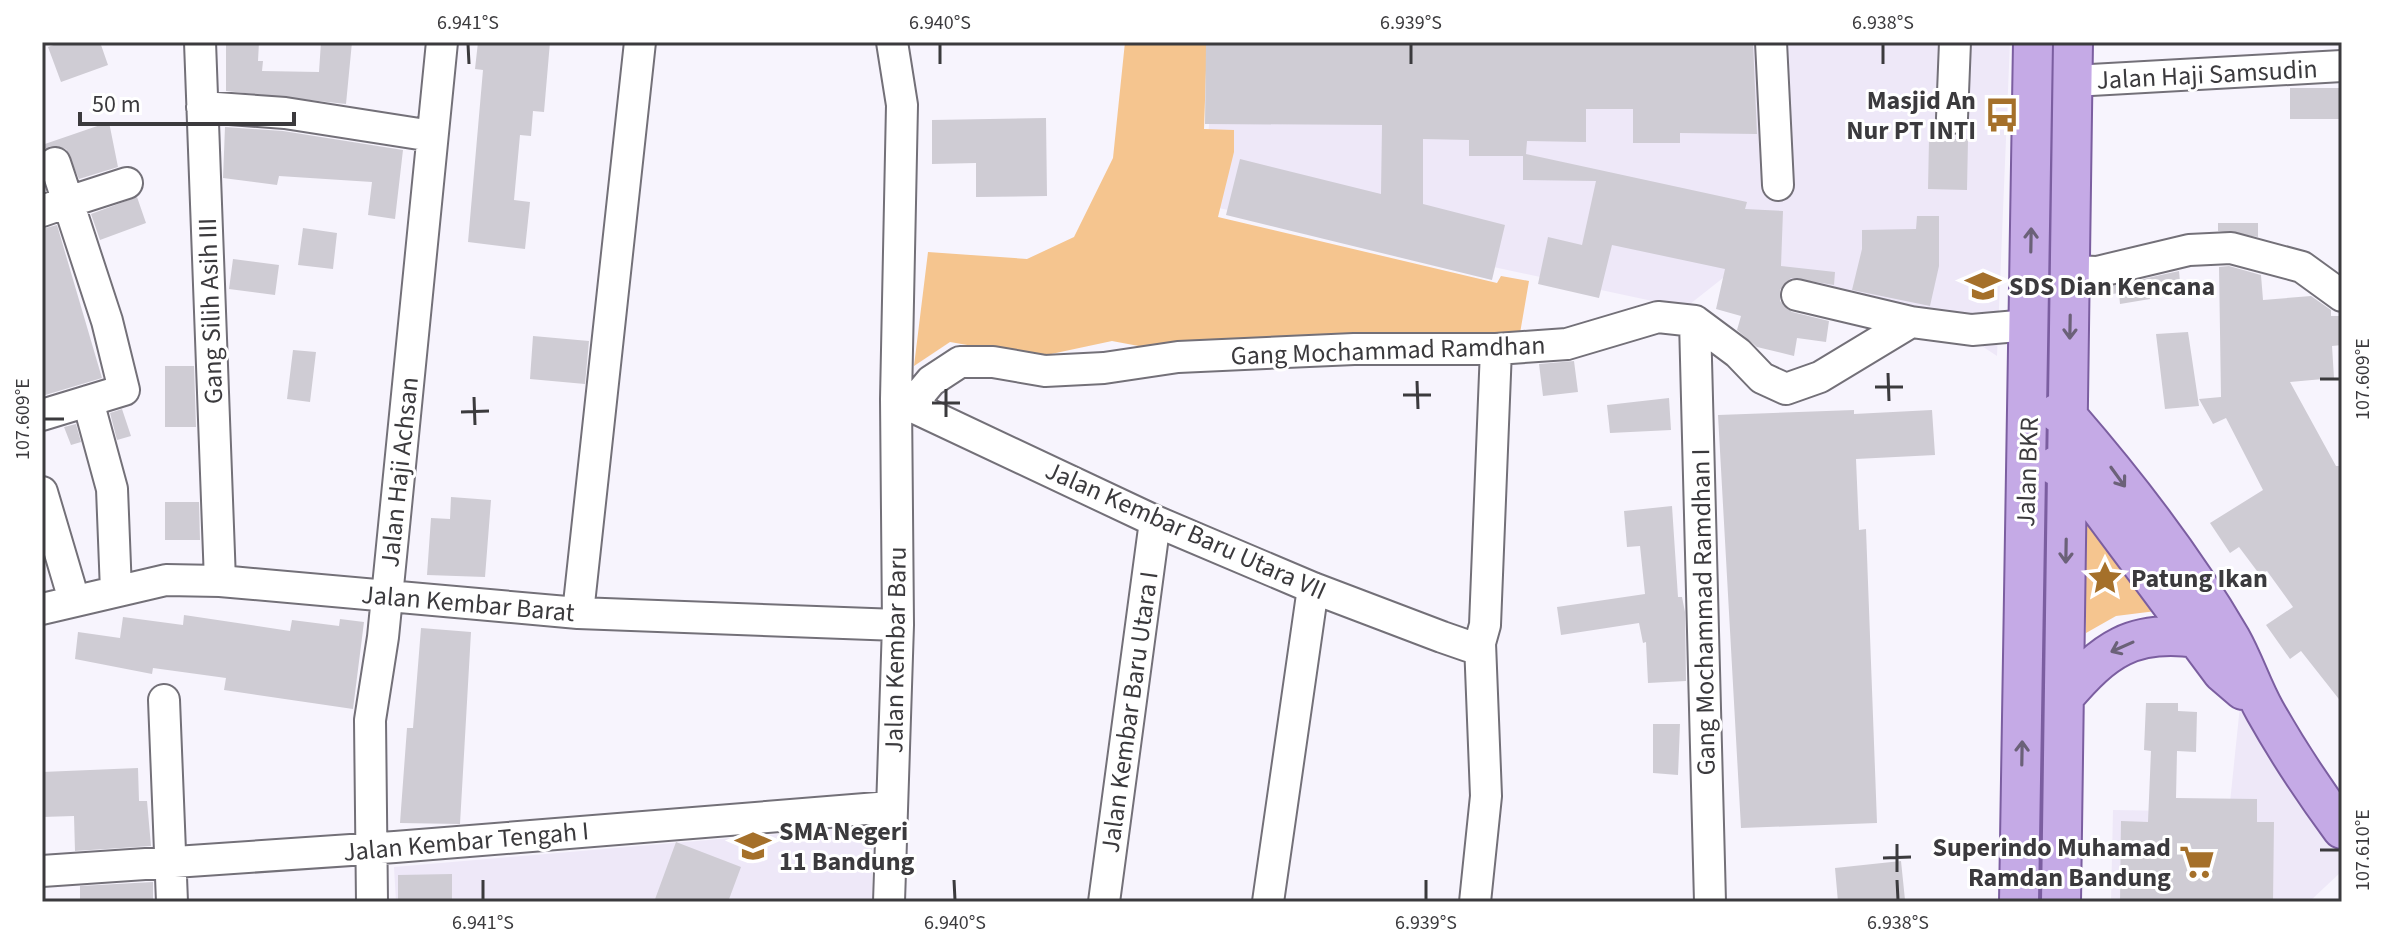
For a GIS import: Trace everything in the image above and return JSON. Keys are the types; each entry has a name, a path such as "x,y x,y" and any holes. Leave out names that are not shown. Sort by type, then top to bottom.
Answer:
{"main road":[{"name":"Jalan BKR","path":"2019,902 2033,42"},
{"name":"Jalan BKR","path":"2061,902 2073,42"},
{"path":"2029,402 2068,417 2113,470 2230,638 2263,708"},
{"path":"2028,456 2068,470 2222,672 2263,708 2331,791 2342,829"},
{"path":"2064,697 2093,663 2125,644 2161,635 2197,638"}],"street":[{"name":"Gang Silih Asih III","path":"200,42 220,581"},
{"name":"Jalan Haji Achsan","path":"372,902 369,849 370,720 386,597 442,42"},
{"path":"578,613 640,42"},
{"name":"Jalan Kembar Baru","path":"889,902 904,402 902,105 892,42"},
{"path":"1771,42 1778,185"},
{"path":"1952,118 1955,42"},
{"name":"Jalan Haji Samsudin","path":"2073,81 2342,66"},
{"path":"202,107 285,113 432,136"},
{"path":"42,415 124,390 107,321 55,207 55,163"},
{"path":"55,207 127,183"},
{"path":"2070,271 2097,272 2189,250 2231,248 2302,267 2342,296"},
{"path":"1797,295 1911,322 1972,330 2029,325"},
{"name":"Gang Mochammad Ramdhan","path":"904,402 960,362 993,362 1045,371 1210,355 1354,349 1496,349 1567,344 1658,317 1695,321"},
{"path":"1695,321 1738,353 1762,378 1786,389 1820,377 1911,322"},
{"name":"Gang Mochammad Ramdhan I","path":"1695,321 1710,902"},
{"path":"1475,902 1486,796 1480,643 1485,625 1496,349"},
{"path":"88,401 112,489 116,591"},
{"name":"Jalan Kembar Baru Utara VII","path":"904,402 1155,521 1313,588 1468,646 1480,643"},
{"path":"42,492 74,600"},
{"name":"Jalan Kembar Baru Utara I","path":"1104,902 1155,521"},
{"name":"Jalan Kembar Barat","path":"42,609 166,580 220,581 578,613 898,625"},
{"path":"1268,902 1313,588"},
{"path":"164,700 172,902"},
{"name":"Jalan Kembar Tengah I","path":"42,871 369,849 890,807"}],"shaded area":[{"path":"1125,42 1207,42 1204,129 1234,130 1234,152 1218,217 1497,283 1501,276 1529,281 1519,339 1160,350 1112,341 1037,357 950,342 914,366 928,252 1027,259 1074,237 1113,158"},
{"path":"1209,42 2010,42 1997,356 1956,329 1728,274 1685,308 1200,204 1209,126"},
{"path":"2083,510 2156,611 2116,616 2086,633"},
{"path":"2240,706 2342,844 2342,871 2309,902 2111,902 2113,810 2229,812"},
{"name":"SMA Negeri 11 Bandung","path":"872,826 872,902 396,902 394,867"}],"building":[{"path":"62,42 100,42 108,65 61,82 48,47"},
{"path":"226,42 259,42 258,61 263,61 262,71 319,72 321,42 352,42 346,104 226,91"},
{"path":"478,42 550,42 544,112 533,111 531,136 520,135 514,200 530,202 525,249 468,242 483,70 475,69"},
{"path":"1206,42 1753,42 1757,134 1680,133 1680,143 1633,143 1633,109 1586,109 1586,142 1527,141 1526,154 1747,202 1745,209 1783,211 1781,266 1835,272 1834,285 1791,278 1780,290 1780,301 1792,312 1829,321 1826,342 1797,338 1794,356 1757,347 1737,330 1741,316 1716,309 1725,269 1612,245 1599,298 1538,284 1548,237 1582,245 1596,181 1523,180 1523,156 1469,156 1469,140 1423,139 1423,204 1505,225 1492,280 1226,215 1240,159 1381,194 1382,125 1205,124"},
{"path":"2290,88 2342,88 2342,119 2290,119"},
{"path":"1046,118 1047,196 976,197 976,163 932,164 932,120"},
{"path":"109,122 118,167 79,179 66,149 50,146 42,151 42,145"},
{"path":"225,127 283,131 403,150 395,219 368,215 372,182 279,176 277,185 223,178"},
{"path":"1929,139 1968,139 1967,190 1928,189"},
{"path":"137,197 146,223 100,240 91,214"},
{"path":"1917,216 1939,216 1939,266 1930,306 1852,290 1862,249 1862,230 1916,229"},
{"path":"2218,223 2258,223 2258,237 2218,231"},
{"path":"57,225 102,378 42,396 42,229"},
{"path":"303,228 337,233 333,269 298,265"},
{"path":"233,259 279,265 275,295 229,289"},
{"path":"2229,266 2261,275 2263,300 2311,296 2331,310 2331,316 2342,316 2342,345 2332,346 2334,378 2290,382 2336,466 2342,466 2342,703 2301,651 2290,659 2266,625 2293,607 2267,571 2260,575 2239,547 2230,553 2210,523 2263,490 2226,418 2213,424 2199,399 2221,397 2219,267"},
{"path":"2179,271 2180,282 2149,288 2150,299 2120,304 2119,293 2094,297 2093,290"},
{"path":"2188,332 2199,406 2165,409 2156,334"},
{"path":"533,336 589,341 585,384 530,379"},
{"path":"293,350 316,352 310,402 287,399"},
{"path":"1574,361 1578,392 1543,396 1539,364"},
{"path":"165,366 194,366 196,427 165,427"},
{"path":"1669,398 1671,430 1610,433 1607,405"},
{"path":"122,409 131,436 117,440 110,413"},
{"path":"1854,410 1854,414 1932,410 1935,455 1856,459 1859,530 1866,529 1877,823 1741,828 1718,415"},
{"path":"76,424 81,442 71,445 64,427"},
{"path":"451,497 491,500 485,577 427,575 431,518 450,519"},
{"path":"165,502 199,502 200,540 165,540"},
{"path":"1672,506 1678,597 1682,597 1685,612 1686,681 1648,683 1646,642 1643,643 1639,623 1561,635 1557,607 1645,594 1640,546 1627,547 1624,511"},
{"path":"184,615 290,631 292,620 339,626 340,619 364,622 353,709 224,690 226,678 153,668 152,674 75,659 78,632 120,638 123,617 183,625"},
{"path":"421,628 471,632 460,824 400,823 407,728 413,728"},
{"name":"Superindo Muhamad Ramdan Bandung","path":"2146,703 2178,703 2178,711 2197,712 2196,752 2177,751 2176,798 2257,799 2257,822 2274,822 2273,902 2120,902 2121,821 2148,822 2151,751 2144,750"},
{"path":"1653,724 1680,724 1678,775 1653,773"},
{"path":"138,768 139,801 147,801 151,846 75,851 74,816 42,817 42,772"},
{"path":"676,842 741,867 728,902 654,902"},
{"path":"1901,861 1905,900 1838,902 1835,868"},
{"path":"452,874 452,902 398,902 398,875"},
{"path":"153,882 153,902 80,902 80,886"}],"place":[{"name":"Masjid An Nur PT INTI","path":"2002,115"},
{"name":"SDS Dian Kencana","path":"1983,286"},
{"name":"Patung Ikan","path":"2105,578"},
{"name":"SMA Negeri 11 Bandung","path":"753,846"},
{"name":"Superindo Muhamad Ramdan Bandung","path":"2197,862"}]}
